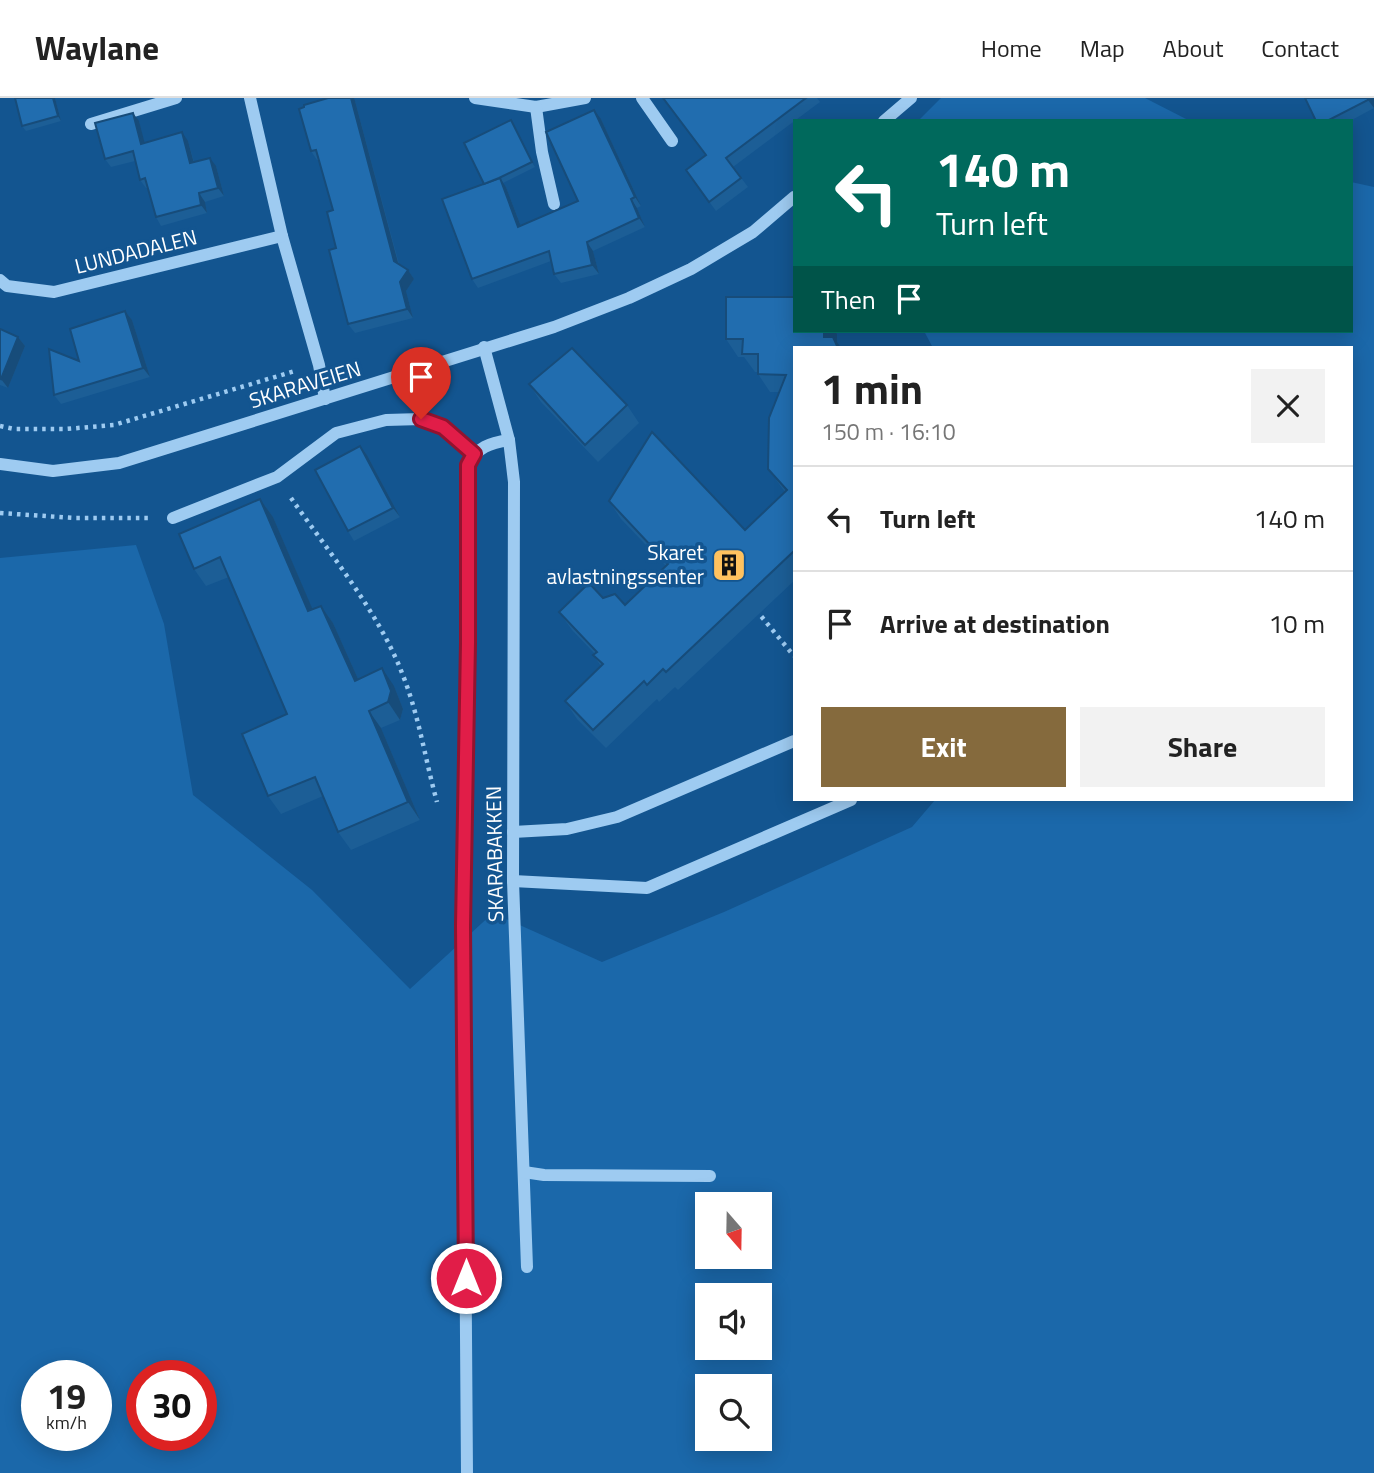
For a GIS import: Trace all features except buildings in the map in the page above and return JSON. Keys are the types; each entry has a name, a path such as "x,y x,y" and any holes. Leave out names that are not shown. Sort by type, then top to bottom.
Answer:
{"street":[{"path":"91,124 176,98"},
{"path":"250,98 282,236 319,365 325,399"},
{"path":"475,98 536,107 585,98"},
{"path":"642,98 672,141"},
{"path":"886,119 911,98"},
{"path":"536,107 542,152 554,204"},
{"name":"SKARAVEIEN","path":"0,464 53,471 119,463 554,327 629,298 691,269 753,232 793,198"},
{"name":"LUNDADALEN","path":"0,280 7,286 54,292 282,236"},
{"name":"SKARABAKKEN","path":"484,348 509,440 515,521 513,881 527,1267"},
{"path":"173,518 277,477 336,433 386,420 421,419 443,427 474,454 495,442 509,440"},
{"name":"SKARABAKKEN","path":"467,1473 463,926 468,465 474,454"},
{"path":"513,832 567,829 617,817 793,741"},
{"path":"513,881 647,888 849,801"},
{"path":"524,1172 544,1175 710,1176"}],"path":[{"path":"0,426 14,429 66,429 114,425 319,365"},
{"path":"277,477 383,631 402,672 416,712 439,808"},
{"path":"0,513 75,518 173,518"},
{"path":"755,609 793,655"}],"shaded area":[{"path":"941,98 1145,98 1186,119 920,119"},
{"path":"1353,182 1374,187 1374,1473 0,1473 0,558 136,545 164,624 193,795 312,890 410,989 493,913 602,962 724,912 912,827 934,801 1353,801 1353,346 932,346 925,333 1353,333"}],"place":[{"name":"Skaret avlastningssenter","path":"729,565"}],"route":[{"path":"421,419 443,427 474,454 468,465 463,926 466,1278"}]}
